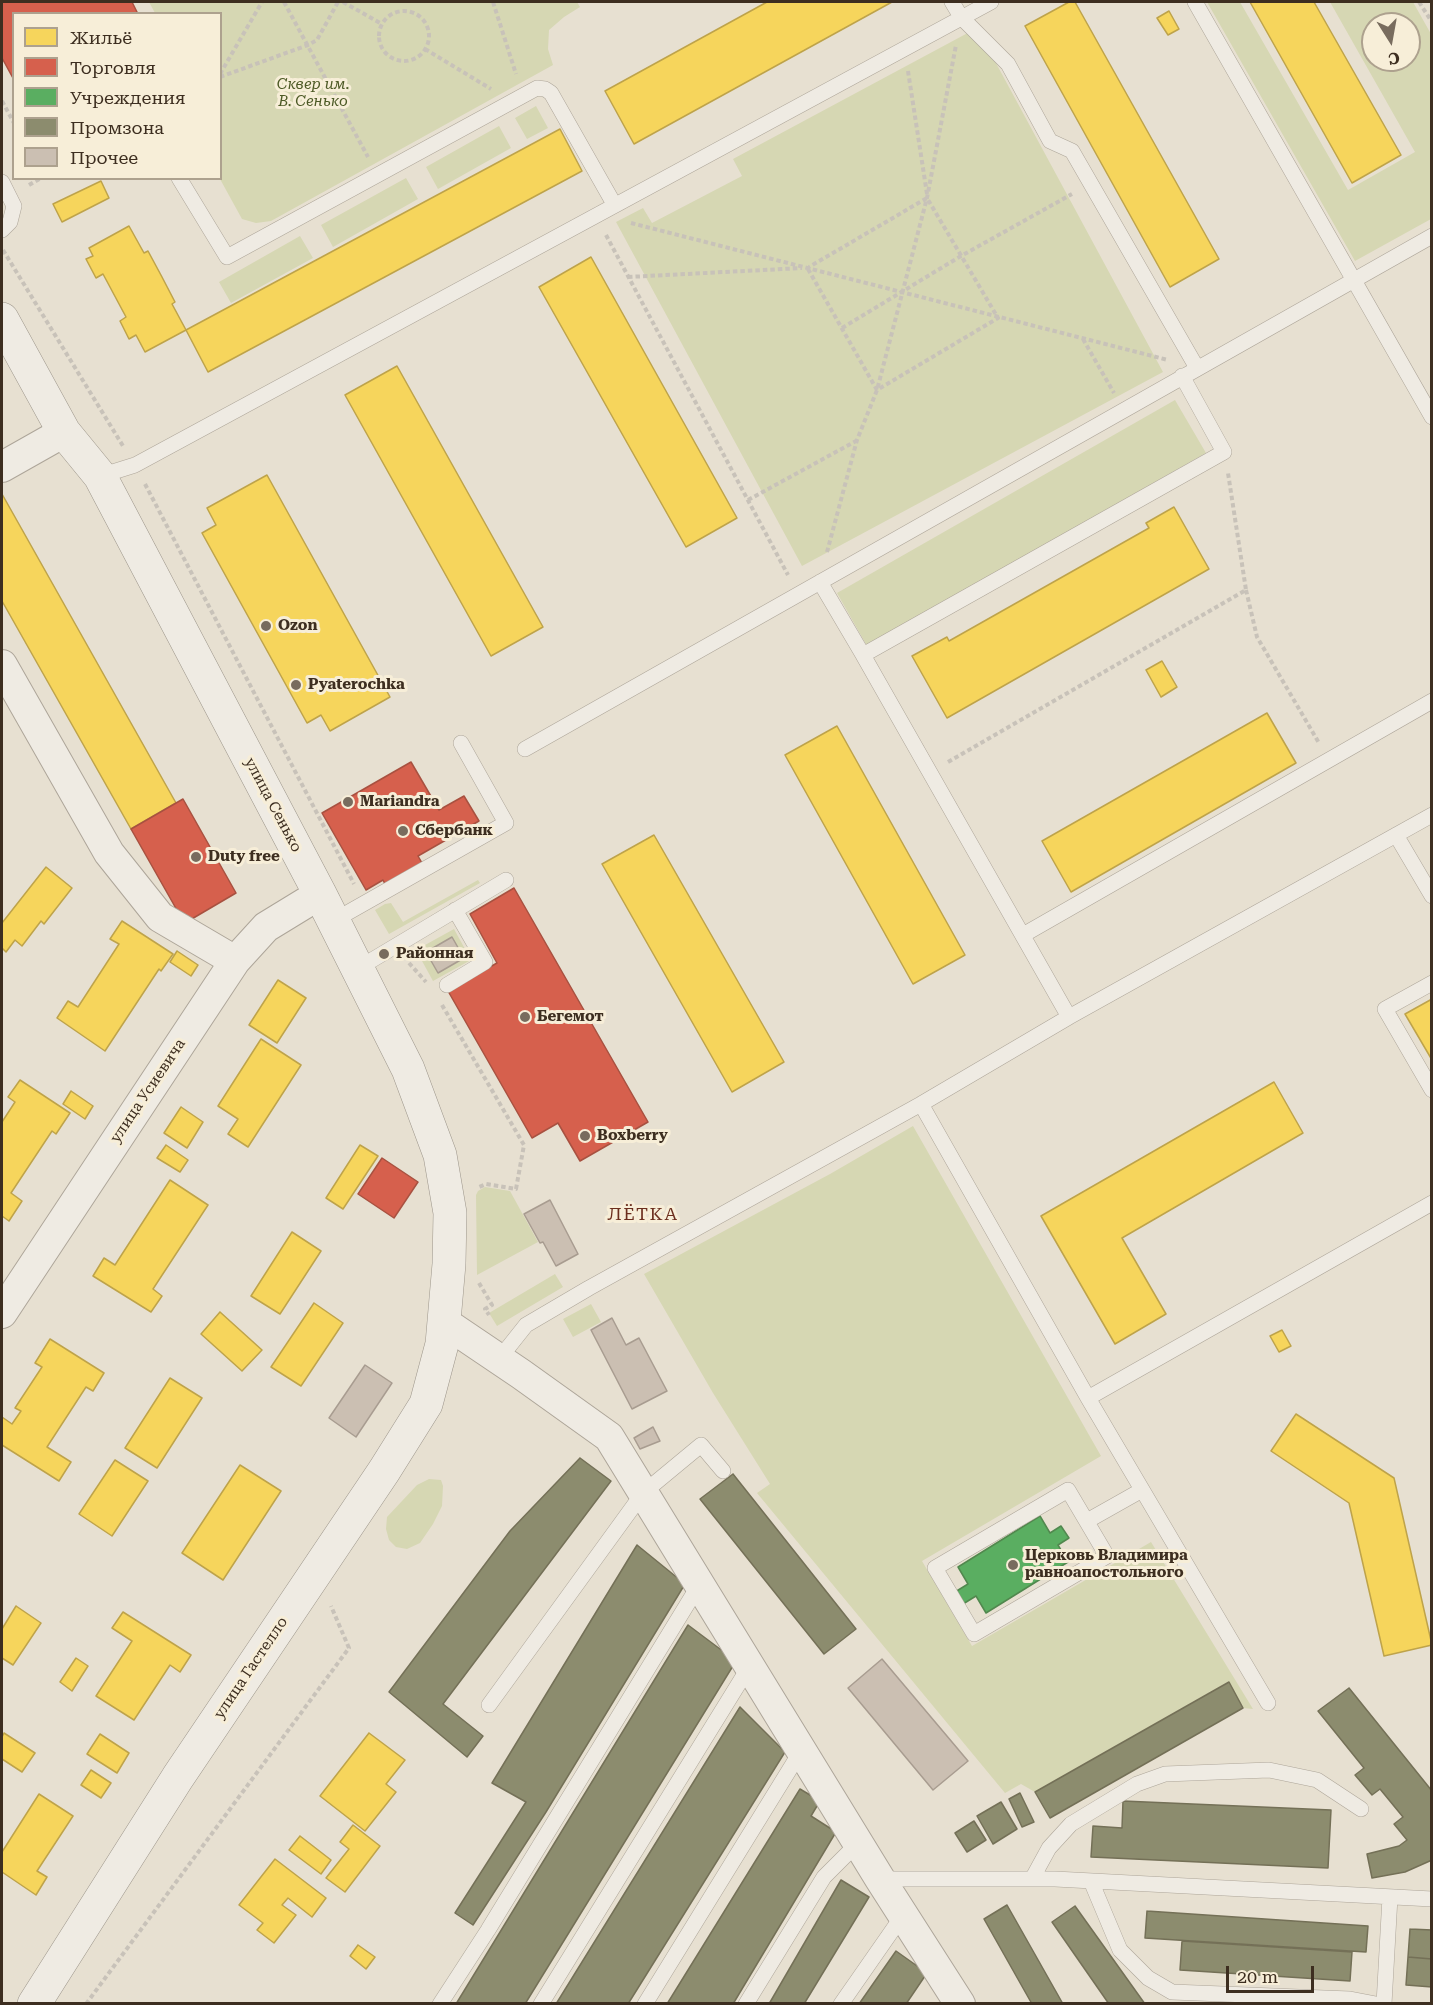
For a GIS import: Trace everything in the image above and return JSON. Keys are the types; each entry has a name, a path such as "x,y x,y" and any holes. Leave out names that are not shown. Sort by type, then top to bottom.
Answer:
{"street":[{"name":"улица Сенько","path":"2,319 64,432 100,476 326,907 408,1069 440,1155 450,1213 449,1264 444,1322"},
{"path":"2,467 64,432"},
{"path":"2,665 109,853 160,917 235,961"},
{"name":"улица Усиевича","path":"2,1313 235,961 266,927 326,907"},
{"path":"444,1322 609,1437 880,1879 960,2004"},
{"name":"улица Гастелло","path":"33,2004 178,1777 426,1404 442,1344 444,1322"}],"lane":[{"path":"952,2 961,17 1008,64 1050,141 1072,151 1197,368"},
{"path":"100,476 135,465 595,214 991,2"},
{"path":"1195,2 1431,417"},
{"path":"180,180 227,257 537,88 551,93 614,204"},
{"path":"2,182 14,206 10,222 2,230"},
{"path":"525,749 1431,236"},
{"path":"863,655 1224,452 1182,376"},
{"path":"820,582 1069,1017"},
{"path":"1023,935 1431,701"},
{"path":"326,907 506,824 461,743"},
{"path":"499,1359 526,1325 1431,815"},
{"path":"1396,835 1431,896"},
{"path":"357,969 506,880"},
{"path":"447,985 485,962 455,910"},
{"path":"1431,983 1385,1009 1431,1090"},
{"path":"921,1104 1088,1398 1268,1703"},
{"path":"1088,1398 1431,1203"},
{"path":"489,1705 643,1493 701,1445 723,1471"},
{"path":"1068,1490 1087,1521 1107,1556 974,1634 935,1568 1068,1490"},
{"path":"1087,1521 1142,1490"},
{"path":"440,2004 488,1930 699,1585"},
{"path":"541,2004 749,1667"},
{"path":"645,2004 801,1751"},
{"path":"1032,1879 1049,1848 1071,1824 1137,1784 1165,1774 1269,1770 1317,1780 1361,1809"},
{"path":"746,2004 824,1877 858,1843"},
{"path":"880,1879 1091,1881 1431,1899"},
{"path":"1091,1881 1120,1950 1148,1978 1172,1992 1350,1999 1376,2004"},
{"path":"1384,2004 1390,1897"},
{"path":"841,2004 903,1915"}],"path":[{"path":"222,72 262,2"},
{"path":"284,2 378,175"},
{"path":"222,75 317,40 338,2"},
{"path":"343,2 382,24"},
{"path":"493,2 518,98"},
{"path":"1419,2 1431,22"},
{"path":"408,11 416,14 427,28 428,41 425,49 411,59 393,58 384,50 380,41 379,33 382,24 387,17 395,13 408,11"},
{"path":"820,582 857,440 877,390 927,198 961,17"},
{"path":"904,48 927,198 998,318"},
{"path":"425,49 518,98"},
{"path":"2,101 12,119"},
{"path":"842,328 961,256 1091,184"},
{"path":"628,277 808,268 927,198"},
{"path":"595,214 1197,368"},
{"path":"595,214 798,594"},
{"path":"808,268 877,390"},
{"path":"877,390 998,318"},
{"path":"1083,339 1124,410"},
{"path":"748,500 857,440"},
{"path":"1224,452 1246,590 1257,636 1328,759"},
{"path":"930,772 1246,590"},
{"path":"86,2004 349,1648 316,1572"}],"green space":[{"name":"Сквер им. В. Сенько","path":"149,2 577,2 580,7 549,30 548,49 553,65 271,221 256,223 242,219 221,180 222,12 154,12"},
{"path":"1207,2 1240,2 1348,190 1415,152 1370,72 1421,72 1421,16 1431,34 1431,219 1355,261"},
{"path":"1330,2 1413,2 1419,12 1361,12 1361,57"},
{"path":"977,28 1163,372 802,566 616,222 643,208 652,223 742,176 733,159"},
{"path":"536,106 548,128 527,139 515,118"},
{"path":"499,126 511,148 438,189 426,167"},
{"path":"406,178 418,199 333,247 321,225"},
{"path":"300,236 313,258 231,303 219,282"},
{"path":"1175,400 1206,453 867,646 837,593"},
{"path":"478,880 480,883 389,934 375,910 391,903 403,922"},
{"path":"454,929 471,960 433,981 416,950"},
{"path":"913,1126 1101,1456 922,1561 972,1646 1151,1542 1253,1709 1243,1708 1228,1682 1035,1792 1021,1784 1005,1793 757,1493 770,1484 713,1393 644,1274 830,1174"},
{"path":"485,1187 510,1191 538,1242 477,1275 476,1195"},
{"path":"555,1274 563,1287 497,1326 489,1313"},
{"path":"591,1304 601,1322 573,1337 563,1319"},
{"path":"429,1479 441,1480 442,1506 420,1543 407,1549 396,1547 389,1540 386,1529 387,1517 417,1485"}],"building: Жильё":[{"path":"767,2 892,2 634,144 605,91"},
{"path":"1069,2 1075,2 1219,259 1170,287 1025,26"},
{"path":"1250,2 1314,2 1401,155 1352,183"},
{"path":"1169,11 1179,29 1168,35 1157,18"},
{"path":"560,129 582,171 208,372 186,330"},
{"path":"101,181 109,198 62,222 53,204"},
{"path":"129,226 144,253 148,251 175,302 172,304 186,330 145,352 136,335 129,339 120,321 126,317 103,274 96,278 86,259 93,256 89,248"},
{"path":"591,257 737,518 686,547 539,287"},
{"path":"397,366 543,627 491,656 345,395"},
{"path":"267,475 390,697 330,731 321,715 307,723 202,533 216,525 207,508"},
{"path":"2,494 176,803 131,829 2,601"},
{"path":"1174,507 1209,569 947,718 912,656 947,637 949,641 1149,528 1146,523"},
{"path":"1162,661 1177,687 1161,697 1146,670"},
{"path":"1267,713 1296,763 1071,892 1042,841"},
{"path":"837,726 965,955 913,984 785,755"},
{"path":"654,835 784,1062 732,1092 602,864"},
{"path":"46,867 72,888 44,924 41,921 22,946 15,940 6,952 2,948 2,923"},
{"path":"122,921 173,954 161,971 159,969 105,1051 57,1018 68,1001 78,1007 119,944 110,939"},
{"path":"177,951 198,965 191,976 170,962"},
{"path":"278,980 306,998 277,1043 249,1025"},
{"path":"1432,999 1432,1060 1405,1014"},
{"path":"261,1039 301,1065 248,1147 228,1134 238,1119 218,1106"},
{"path":"20,1080 70,1113 56,1134 52,1131 11,1193 22,1201 9,1221 2,1216 2,1122 15,1102 8,1097"},
{"path":"1274,1082 1303,1133 1122,1238 1166,1314 1115,1344 1041,1216"},
{"path":"71,1091 93,1106 85,1119 63,1104"},
{"path":"181,1107 203,1122 187,1148 164,1133"},
{"path":"166,1145 188,1160 180,1172 157,1158"},
{"path":"360,1145 378,1156 343,1209 326,1198"},
{"path":"170,1180 208,1205 153,1289 162,1296 151,1312 93,1276 104,1258 115,1265"},
{"path":"292,1232 321,1251 280,1314 251,1296"},
{"path":"314,1303 343,1323 301,1386 271,1367"},
{"path":"220,1312 262,1350 242,1371 201,1334"},
{"path":"1282,1330 1291,1346 1279,1352 1270,1336"},
{"path":"50,1339 104,1373 93,1391 86,1387 47,1447 71,1462 59,1481 2,1445 2,1417 12,1424 21,1411 15,1408 42,1367 35,1363"},
{"path":"170,1378 202,1398 157,1468 125,1448"},
{"path":"1296,1414 1394,1478 1432,1645 1384,1656 1349,1503 1271,1451"},
{"path":"115,1460 148,1481 112,1536 79,1514"},
{"path":"240,1465 281,1491 223,1580 182,1553"},
{"path":"16,1606 41,1623 13,1665 2,1658 2,1629"},
{"path":"123,1612 191,1655 180,1672 170,1665 134,1720 96,1696 132,1641 112,1628"},
{"path":"76,1658 88,1666 72,1691 60,1682"},
{"path":"4,1733 35,1753 22,1772 2,1759"},
{"path":"369,1733 405,1760 386,1784 396,1792 365,1831 320,1796"},
{"path":"100,1734 129,1753 117,1773 87,1754"},
{"path":"91,1770 111,1783 101,1798 81,1785"},
{"path":"39,1794 73,1816 37,1871 47,1877 36,1895 2,1872 2,1852"},
{"path":"353,1825 380,1846 345,1892 326,1878 349,1849 340,1842"},
{"path":"300,1836 331,1860 321,1874 289,1850"},
{"path":"275,1859 326,1898 312,1917 288,1898 282,1905 296,1915 274,1943 257,1930 263,1923 239,1905"},
{"path":"358,1945 375,1957 366,1969 350,1956"}],"building: Торговля":[{"path":"2,2 132,2 137,12 12,12 12,76 2,58"},
{"path":"411,762 439,810 464,796 479,821 418,856 422,863 385,884 383,880 366,890 322,813"},
{"path":"183,799 236,893 190,920 178,912 131,829"},
{"name":"Бегемот","path":"514,888 648,1122 580,1161 558,1123 532,1138 448,991 497,963 470,914"},
{"path":"382,1158 418,1182 394,1218 358,1194"}],"building: Учреждения":[{"name":"Церковь Владимира равноапостольного","path":"1040,1516 1050,1533 1061,1526 1069,1538 1058,1545 1068,1562 986,1613 976,1596 963,1604 955,1592 968,1584 958,1567"}],"building: Промзона":[{"path":"580,1458 611,1481 443,1704 483,1736 467,1757 389,1692 510,1531"},
{"path":"733,1474 856,1629 824,1654 700,1499"},
{"path":"637,1545 685,1584 546,1812 473,1925 455,1913 526,1802 492,1783"},
{"path":"688,1625 736,1661 525,2004 456,2004"},
{"path":"1229,1682 1243,1708 1050,1818 1035,1792"},
{"path":"1349,1688 1432,1791 1432,1860 1405,1872 1372,1878 1367,1854 1399,1846 1407,1840 1394,1824 1403,1817 1380,1789 1372,1795 1355,1775 1364,1768 1318,1711"},
{"path":"740,1707 785,1752 628,2004 556,2004"},
{"path":"800,1789 820,1801 811,1816 836,1832 733,2004 667,2004"},
{"path":"1020,1793 1034,1822 1022,1827 1009,1799"},
{"path":"1123,1801 1331,1810 1328,1868 1091,1857 1093,1826 1122,1828"},
{"path":"1001,1802 1017,1829 993,1844 977,1816"},
{"path":"974,1821 986,1840 967,1852 955,1833"},
{"path":"841,1880 869,1897 804,2004 769,2004"},
{"path":"1007,1905 1063,2004 1032,2004 984,1919"},
{"path":"1075,1906 1145,2004 1109,2004 1052,1922"},
{"path":"1147,1911 1368,1926 1366,1952 1145,1938"},
{"path":"1410,1929 1432,1930 1432,1959 1408,1957"},
{"path":"1182,1941 1352,1952 1350,1981 1180,1970"},
{"path":"896,1951 927,1973 906,2004 859,2004"},
{"path":"1408,1957 1432,1959 1432,1987 1406,1985"}],"building: Прочее":[{"path":"452,937 464,958 438,973 426,952"},
{"path":"550,1200 578,1254 556,1266 524,1214"},
{"path":"612,1318 626,1345 639,1338 667,1391 632,1409 591,1330"},
{"path":"365,1365 392,1383 356,1437 329,1418"},
{"path":"653,1427 660,1441 640,1449 634,1438"},
{"path":"882,1659 968,1761 933,1790 848,1688"}],"place":[{"name":"Ozon","path":"266,626"},
{"name":"Pyaterochka","path":"296,685"},
{"name":"Mariandra","path":"348,802"},
{"name":"Сбербанк","path":"403,831"},
{"name":"Duty free","path":"196,857"},
{"name":"Районная","path":"384,954"},
{"name":"Бегемот","path":"525,1017"},
{"name":"Boxberry","path":"585,1136"},
{"name":"Церковь Владимира равноапостольного","path":"1013,1565"}],"district":[{"name":"ЛЁТКА","path":"643,1215"}]}
